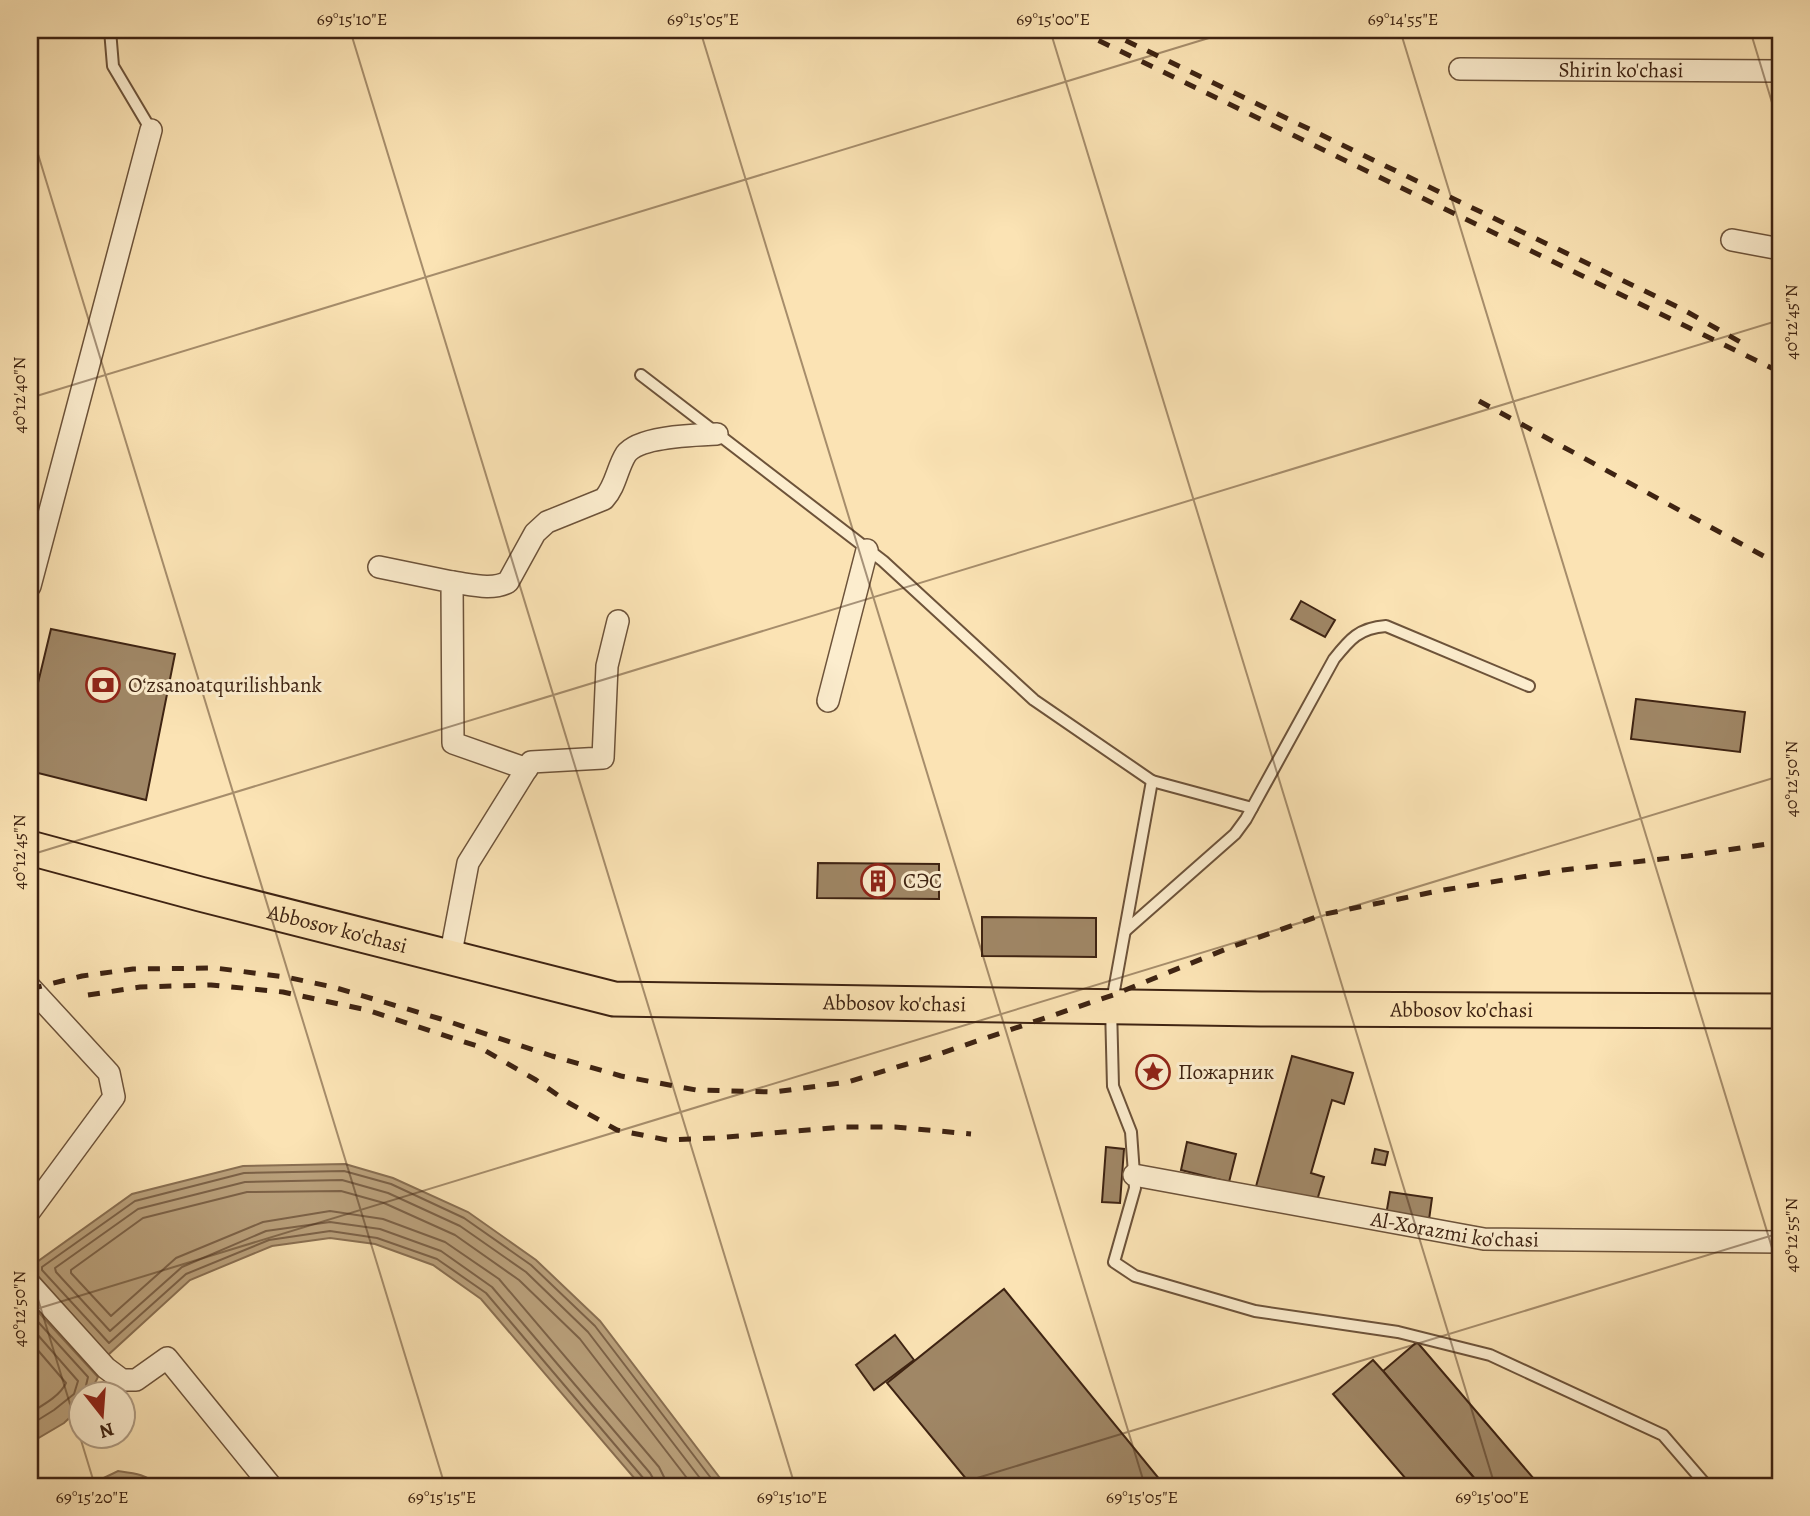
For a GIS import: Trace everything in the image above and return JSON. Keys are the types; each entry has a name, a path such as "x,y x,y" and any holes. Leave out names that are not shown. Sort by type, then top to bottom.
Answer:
{"main road":[{"name":"Abbosov ko'chasi","path":"30,848 614,999 1111,1007 1780,1011"}],"street":[{"name":"Shirin ko'chasi","path":"1460,69 1780,71"},
{"path":"30,586 151,130"},
{"path":"1732,240 1780,249"},
{"path":"379,567 453,582 501,586 508,582 535,533 547,522 604,499 610,493 627,453 635,446 670,436 717,434"},
{"path":"828,701 867,550"},
{"path":"453,582 453,743 527,769"},
{"path":"450,958 468,863 531,762 603,758 607,666 618,621"},
{"path":"30,987 109,1073 114,1097 30,1211"},
{"name":"Al-Xorazmi ko'chasi","path":"1134,1175 1484,1239 1780,1242"},
{"path":"30,1284 106,1368 121,1380 136,1380 167,1358 271,1486"}],"lane":[{"path":"110,30 113,66 151,130"},
{"path":"641,375 883,561 1034,700 1152,781 1252,808"},
{"path":"1125,931 1236,834 1334,659 1348,641 1361,631 1387,626 1529,686"},
{"path":"1152,781 1111,1007 1113,1086 1131,1132 1135,1188 1114,1262 1135,1276 1255,1311 1398,1332 1490,1355 1663,1435 1707,1486"}],"water":[{"path":"345,1164 393,1178 468,1212 536,1260 600,1321 726,1486 641,1486 481,1299 433,1265 375,1244 330,1238 272,1246 190,1280 108,1355 30,1267 132,1194 243,1166"},
{"path":"30,1303 98,1377 96,1380 66,1380 66,1421 30,1443"},
{"path":"118,1471 134,1473 158,1486 87,1486"}],"building":[{"path":"1301,601 1335,620 1325,637 1291,619"},
{"name":"Oʻzsanoatqurilishbank","path":"51,629 175,654 146,800 30,771 30,716"},
{"path":"1636,699 1745,712 1740,752 1631,739"},
{"name":"СЭС","path":"818,863 939,864 939,899 817,898"},
{"path":"982,917 1096,918 1096,957 982,956"},
{"path":"1292,1056 1353,1073 1344,1104 1332,1100 1311,1173 1324,1177 1315,1207 1255,1190"},
{"path":"1187,1142 1236,1154 1229,1182 1181,1170"},
{"path":"1106,1147 1124,1149 1120,1203 1102,1202"},
{"path":"1375,1149 1388,1152 1385,1165 1372,1163"},
{"path":"1390,1192 1432,1198 1428,1227 1385,1221"},
{"path":"1004,1289 1165,1486 972,1486 887,1383"},
{"path":"895,1335 914,1360 874,1390 856,1365"},
{"path":"1417,1342 1540,1486 1481,1486 1383,1371"},
{"path":"1373,1360 1481,1486 1412,1486 1333,1394"}],"railway":[{"path":"1077,30 1780,372"},
{"path":"1104,30 1684,310 1742,343"},
{"path":"1479,401 1780,565"},
{"path":"30,989 82,976 133,969 215,968 286,977 333,987 621,1076 696,1090 774,1092 848,1082 927,1058 1113,995 1231,947 1325,914 1563,870 1688,856 1780,842"},
{"path":"88,995 140,987 211,985 283,992 367,1010 477,1046 617,1130 667,1140 844,1127 895,1127 971,1134"}],"place":[{"name":"Oʻzsanoatqurilishbank","path":"103,685"},
{"name":"СЭС","path":"878,881"},
{"name":"Пожарник","path":"1153,1072"}]}
